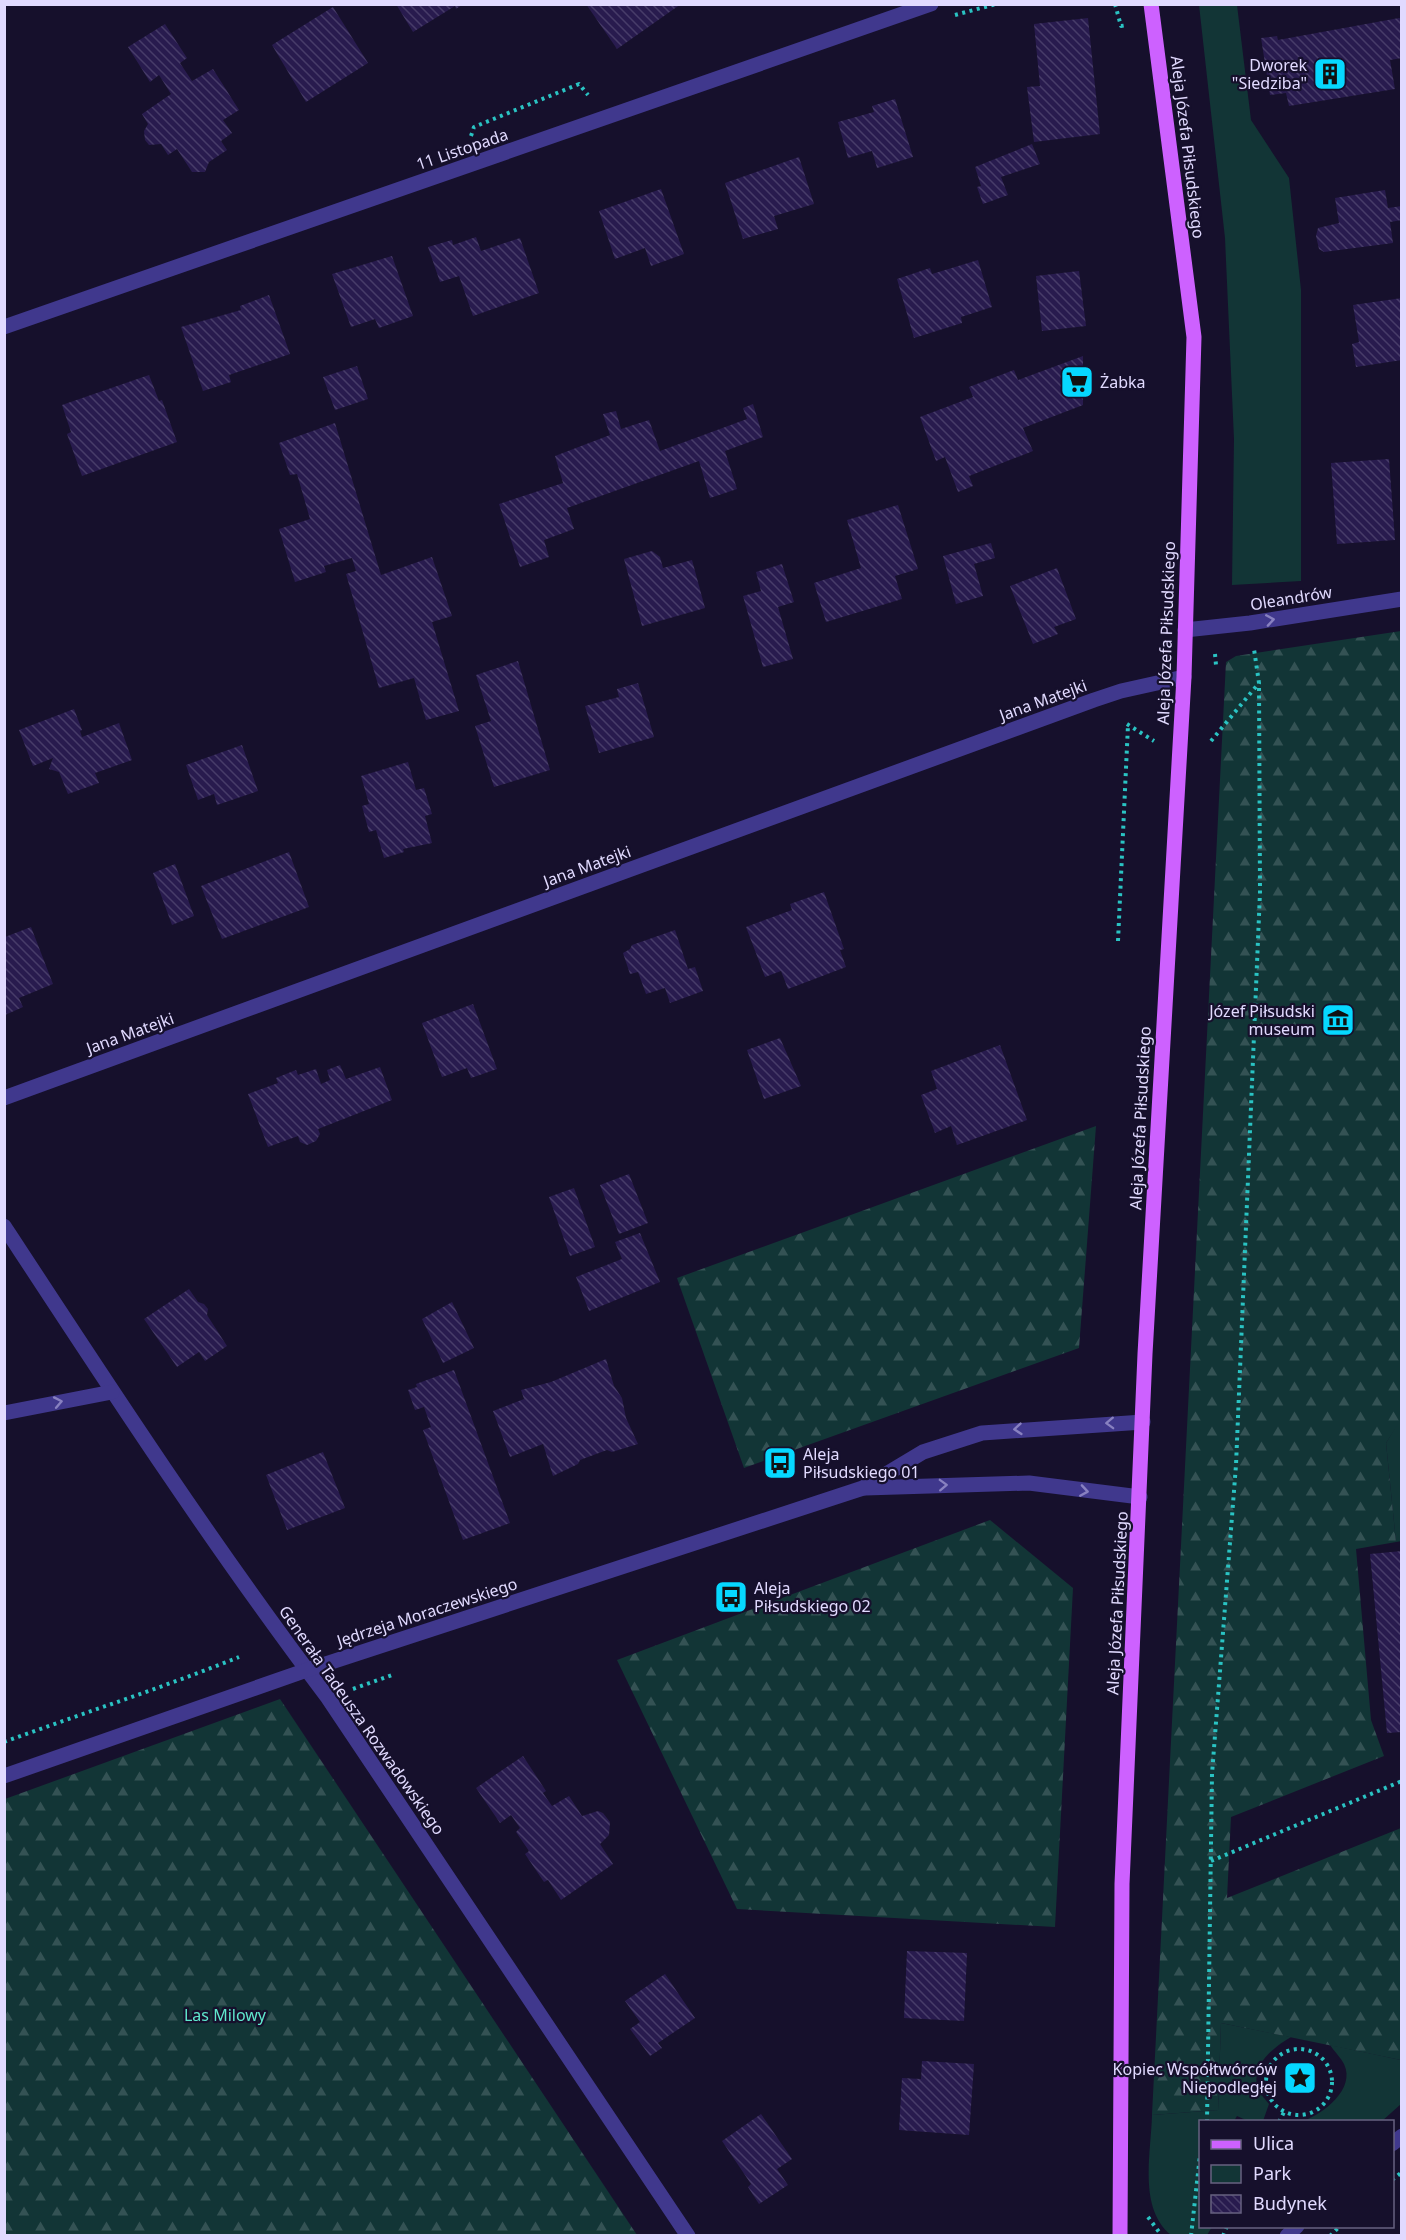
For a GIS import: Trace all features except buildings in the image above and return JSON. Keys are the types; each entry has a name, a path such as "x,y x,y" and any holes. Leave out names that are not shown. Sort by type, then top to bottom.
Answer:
{"main road":[{"name":"Aleja Józefa Piłsudskiego","path":"1120,2235 1122,1884 1143,1422 1184,677 1194,337 1151,4"}],"street":[{"name":"11 Listopada","path":"4,327 931,4"},
{"name":"Oleandrów","path":"1185,630 1250,623 1401,599"},
{"name":"Jana Matejki","path":"4,1098 1094,700 1121,691 1184,677"},
{"name":"Generała Tadeusza Rozwadowskiego","path":"4,1226 112,1392 328,1698 688,2235"},
{"path":"4,1413 112,1392"},
{"name":"Jędrzeja Moraczewskiego","path":"4,1776 307,1670 863,1488 923,1452 982,1432 1143,1422"},
{"name":"Jędrzeja Moraczewskiego","path":"863,1488 1029,1483 1140,1497"}],"path":[{"path":"1115,4 1121,26"},
{"path":"1207,2120 1212,1774 1236,1465 1259,904 1259,683 1250,623"},
{"path":"1211,741 1259,683"},
{"path":"1118,941 1128,725"},
{"path":"4,1742 146,1690 187,1678 239,1657"},
{"path":"328,1698 392,1675"},
{"path":"1211,1861 1401,1781"},
{"path":"1303,2048 1314,2052 1331,2070 1330,2094 1324,2105 1314,2112 1300,2116 1284,2112 1274,2105 1267,2092 1265,2078 1270,2065 1280,2054 1291,2049 1303,2048"},
{"path":"1280,2120 1284,2112"},
{"path":"1191,2235 1199,2164"},
{"path":"1146,2210 1162,2235"}],"green space":[{"path":"1199,5 1237,5 1251,120 1289,178 1301,290 1301,581 1232,585 1234,439 1225,238"},
{"name":"Józef Piłsudski museum","path":"1401,631 1402,1418 1386,1443 1396,1542 1356,1549 1371,1720 1384,1756 1231,1817 1227,1898 1401,1828 1401,2060 1221,2023 1218,2110 1152,2115 1226,662 1236,656"},
{"path":"1096,1126 1079,1348 744,1468 677,1278"},
{"path":"1401,1418 1402,1541 1396,1542 1386,1443"},
{"path":"990,1520 1073,1588 1055,1927 737,1909 617,1660"},
{"name":"Las Milowy","path":"280,1699 637,2235 5,2235 5,1799"},
{"path":"1221,2023 1291,2037 1265,2058 1257,2072 1258,2089 1269,2104 1263,2120 1246,2120 1237,2116 1235,2120 1199,2120 1199,2228 1211,2228 1207,2235 1171,2235 1161,2224 1150,2195 1152,2115 1218,2110"},
{"path":"1330,2045 1401,2060 1401,2104 1383,2120 1306,2120 1320,2113 1342,2091 1347,2073 1344,2064"}],"place":[{"name":"Dworek \"Siedziba\"","path":"1330,74"},
{"name":"Żabka","path":"1077,382"},
{"name":"Józef Piłsudski museum","path":"1338,1020"},
{"name":"Aleja Piłsudskiego 01","path":"780,1463"},
{"name":"Aleja Piłsudskiego 02","path":"731,1597"},
{"name":"Kopiec Współtwórców Niepodległej","path":"1300,2078"}]}
